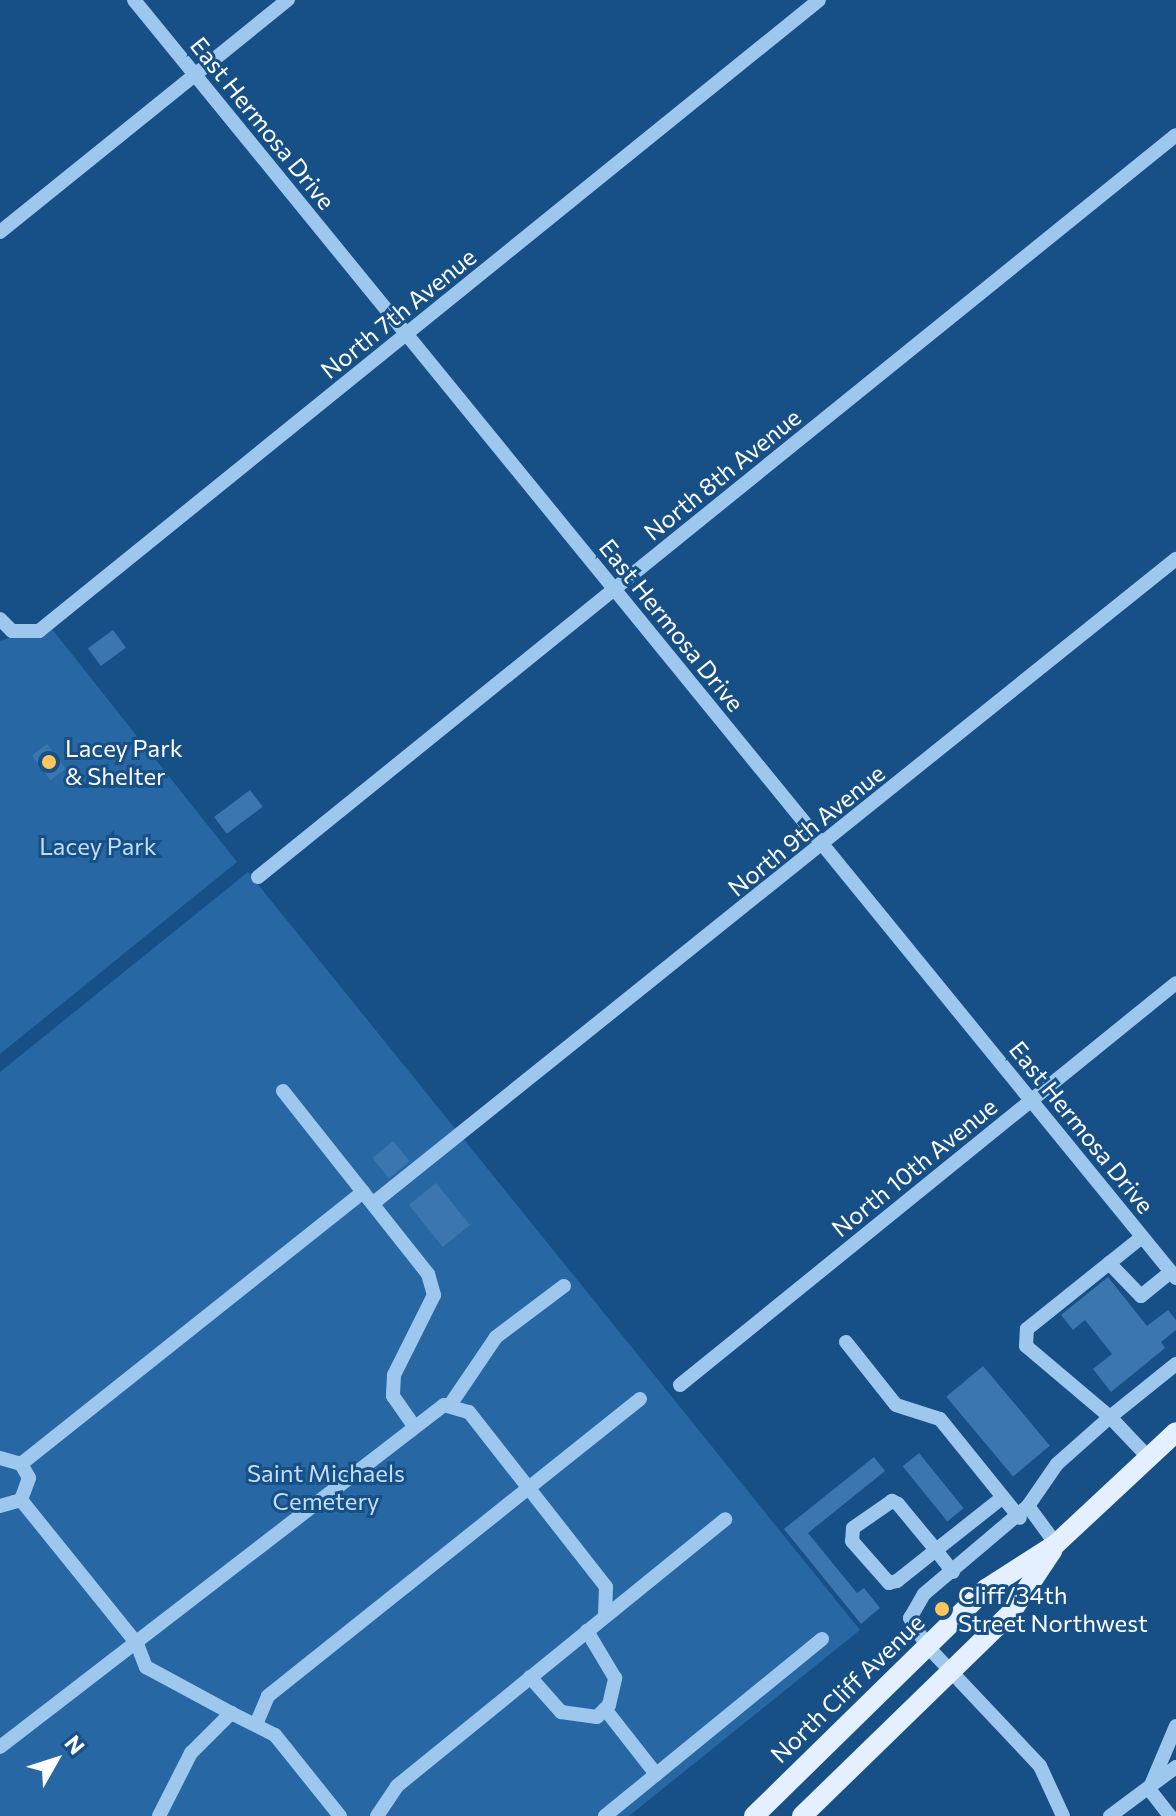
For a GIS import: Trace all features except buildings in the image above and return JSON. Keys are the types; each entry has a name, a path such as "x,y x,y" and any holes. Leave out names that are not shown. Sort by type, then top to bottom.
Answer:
{"main road":[{"name":"North Cliff Avenue","path":"754,1816 986,1589 1056,1544 1176,1432"},
{"name":"North Cliff Avenue","path":"802,1816 1010,1614 1056,1544"}],"street":[{"name":"East Hermosa Drive","path":"134,0 1173,1275"},
{"path":"0,232 288,0"},
{"name":"North 7th Avenue","path":"0,619 12,631 39,631 819,0"},
{"name":"North 8th Avenue","path":"258,877 1176,135"},
{"name":"North 9th Avenue","path":"21,1464 370,1196 463,1135 1176,559"},
{"name":"North 10th Avenue","path":"680,1385 1176,983"},
{"path":"283,1091 370,1196 428,1274 434,1295 394,1375 393,1396 413,1425"},
{"path":"1142,1237 1025,1337 1084,1402 1110,1417 1148,1457"},
{"path":"1109,1263 1141,1296 1173,1275"},
{"path":"0,1747 55,1698 137,1644 413,1425 450,1405 496,1337 564,1286"},
{"path":"846,1342 896,1405 940,1419 1003,1497 1024,1512 1056,1544"},
{"path":"1063,1816 1040,1766 927,1646 911,1610 1024,1512 1057,1464 1176,1364"},
{"path":"257,1722 268,1696 640,1399"},
{"path":"450,1405 469,1412 606,1587 605,1616"},
{"path":"0,1458 21,1464 29,1486 21,1500 0,1506"},
{"path":"953,1572 936,1550 892,1501 851,1534 889,1583 936,1550 1003,1497"},
{"path":"21,1500 137,1644 160,1681 257,1722 283,1743 340,1816"},
{"path":"377,1816 397,1786 725,1519"},
{"path":"587,1631 615,1678 605,1709"},
{"path":"605,1816 822,1639"},
{"path":"530,1677 573,1718 605,1709"},
{"path":"605,1709 656,1774"},
{"path":"159,1816 191,1753 231,1713"},
{"path":"1149,1789 1176,1726"},
{"path":"1149,1789 1176,1745"},
{"path":"1110,1816 1176,1767"},
{"path":"1149,1789 1173,1815"}],"green space":[{"name":"Lacey Park","path":"48,624 237,862 0,1054 0,641"},
{"name":"Saint Michaels Cemetery","path":"248,872 860,1630 629,1816 0,1816 0,1072"}],"place":[{"name":"Lacey Park & Shelter","path":"49,762"},
{"name":"Cliff/34th Street Northwest","path":"942,1609"}]}
